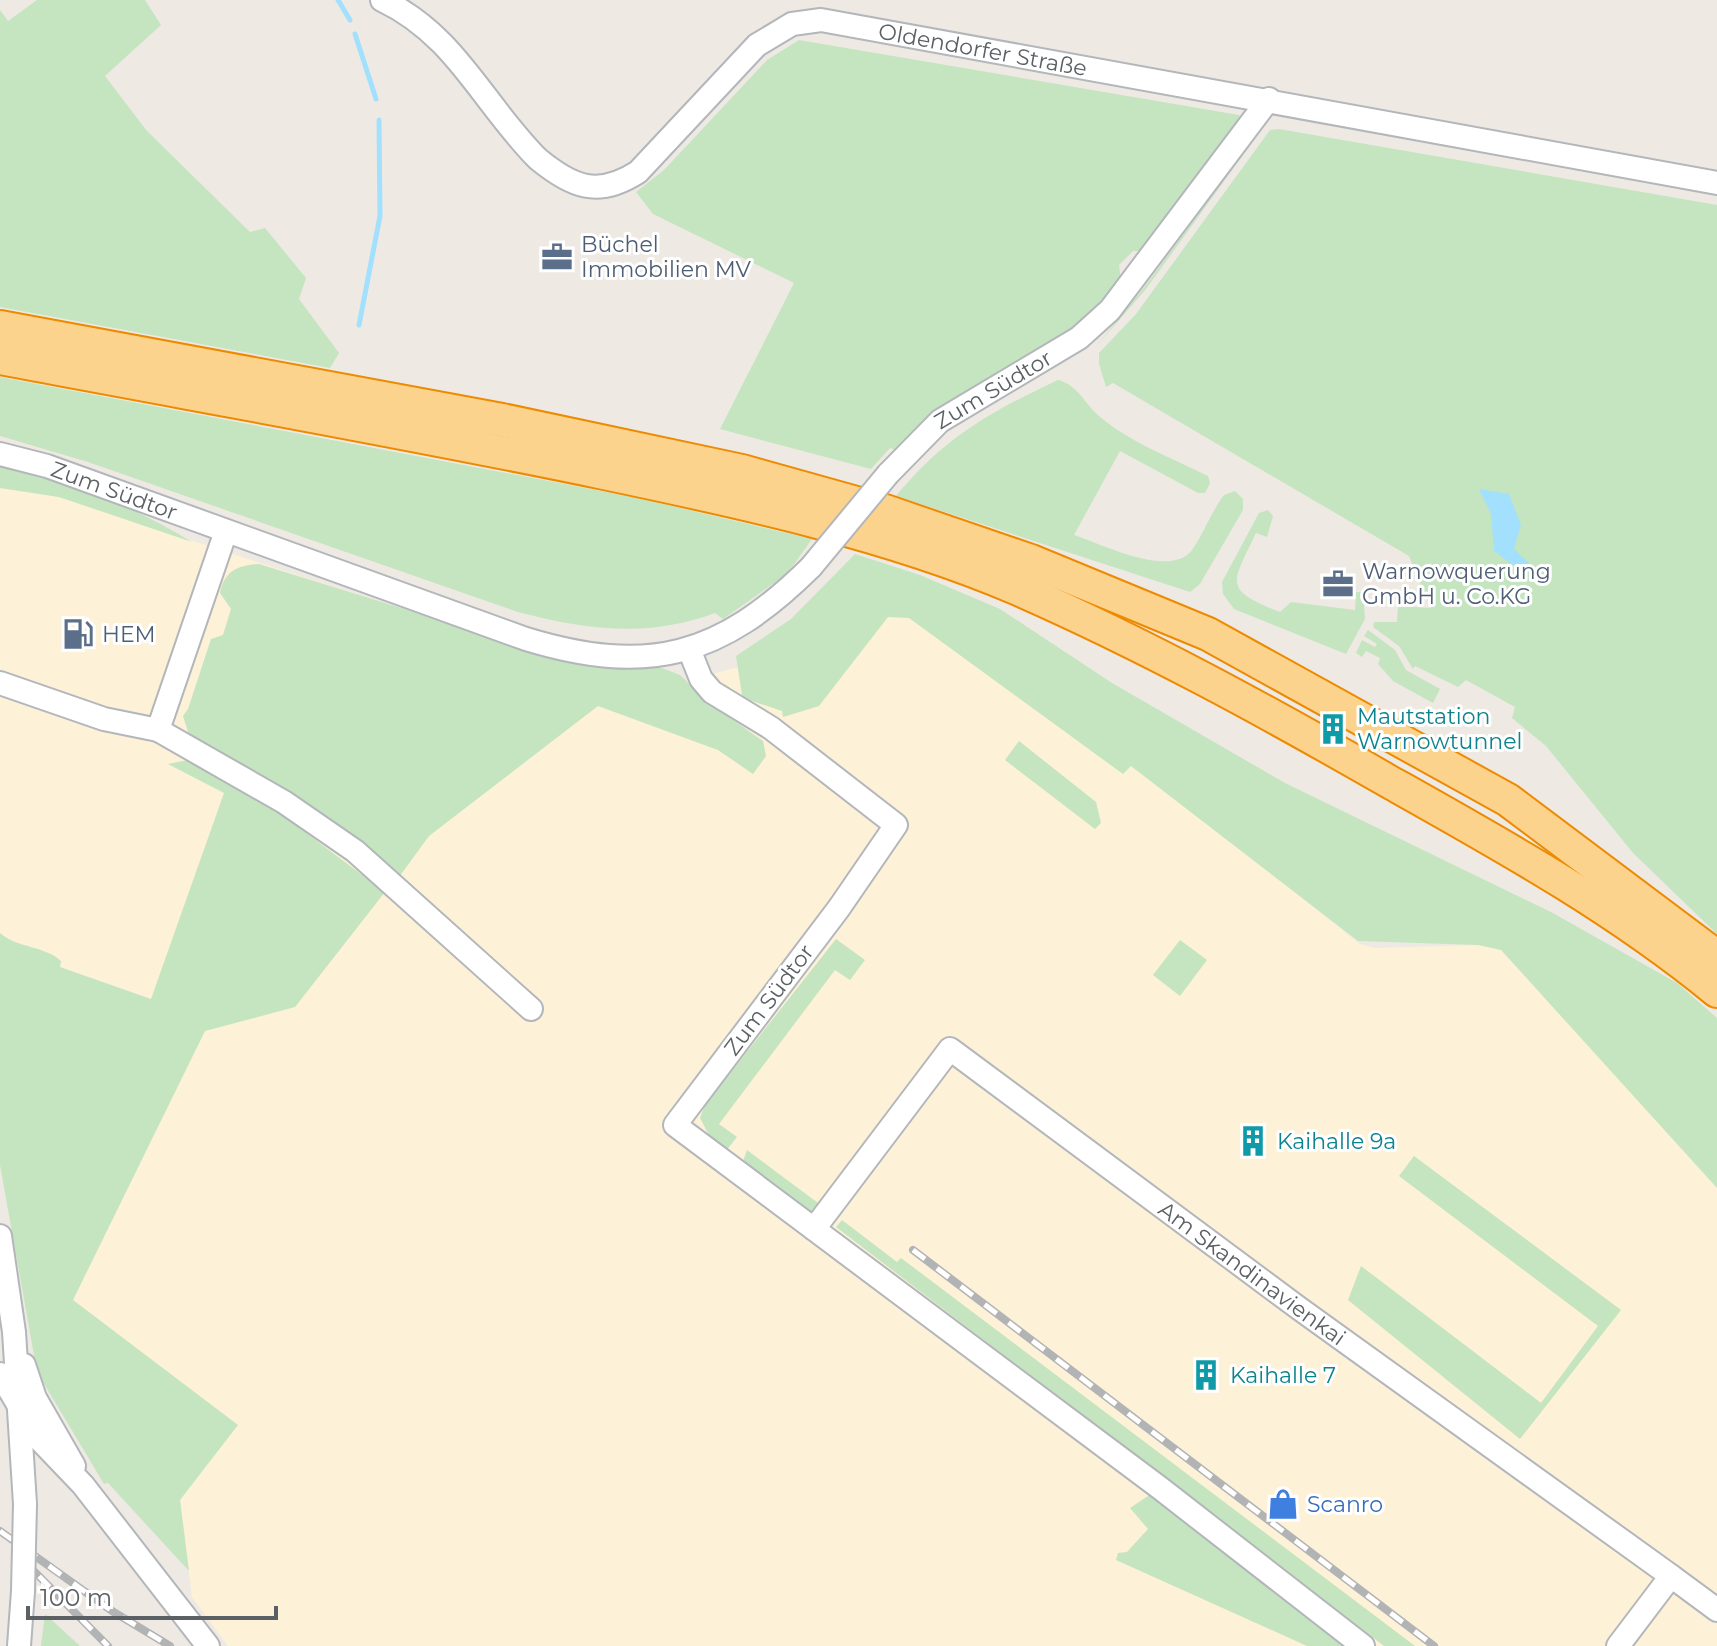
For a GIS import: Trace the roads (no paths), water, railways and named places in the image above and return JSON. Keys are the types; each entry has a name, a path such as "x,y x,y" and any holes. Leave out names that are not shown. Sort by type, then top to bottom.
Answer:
{"highway":[{"path":"0,327 502,420 742,471 885,511 1031,561 1208,634 1508,800 1717,957"},
{"path":"0,358 640,480 869,538 1014,587 1213,686 1486,836 1623,920 1675,956 1717,991"}],"street":[{"name":"Oldendorfer Straße","path":"382,0 414,17 441,40 538,159 556,174 589,187 621,183 638,172 757,45 778,30 821,20 1269,99 1717,183"},
{"name":"Zum Südtor","path":"0,454 47,466 551,646 618,658 689,649 755,617 811,567 888,474 953,412 1079,338 1104,317 1129,290 1269,99"},
{"path":"158,730 226,531"},
{"name":"Zum Südtor","path":"689,649 701,679 712,692 771,728 896,825 839,908 675,1125 814,1229"},
{"path":"0,683 104,719 158,730 284,802 396,885 531,1009"},
{"name":"Am Skandinavienkai","path":"814,1229 950,1049 1300,1309 1671,1576"},
{"path":"814,1229 1160,1488 1363,1646"},
{"path":"0,1236 14,1332 25,1504 19,1646"},
{"path":"14,1332 35,1398 83,1485 208,1646"},
{"path":"0,1374 18,1410 56,1459 83,1485"},
{"path":"1618,1646 1671,1576 1717,1610"}],"water":[{"path":"1479,489 1509,494 1521,525 1514,549 1533,567 1521,571 1494,551 1491,514"}],"waterway":[{"path":"338,0 350,20"},
{"path":"355,34 376,99"},
{"path":"359,325 380,216 379,120"}],"railway":[{"path":"913,1250 1434,1646"},
{"path":"0,1531 112,1611 170,1646"},
{"path":"18,1555 108,1646"}],"place":[{"name":"Büchel Immobilien MV","path":"557,257"},
{"name":"Warnowquerung GmbH u. Co.KG","path":"1338,584"},
{"name":"HEM","path":"78,634"},
{"name":"Mautstation Warnowtunnel","path":"1333,729"},
{"name":"Kaihalle 9a","path":"1253,1141"},
{"name":"Kaihalle 7","path":"1206,1375"},
{"name":"Scanro","path":"1283,1504"}]}
